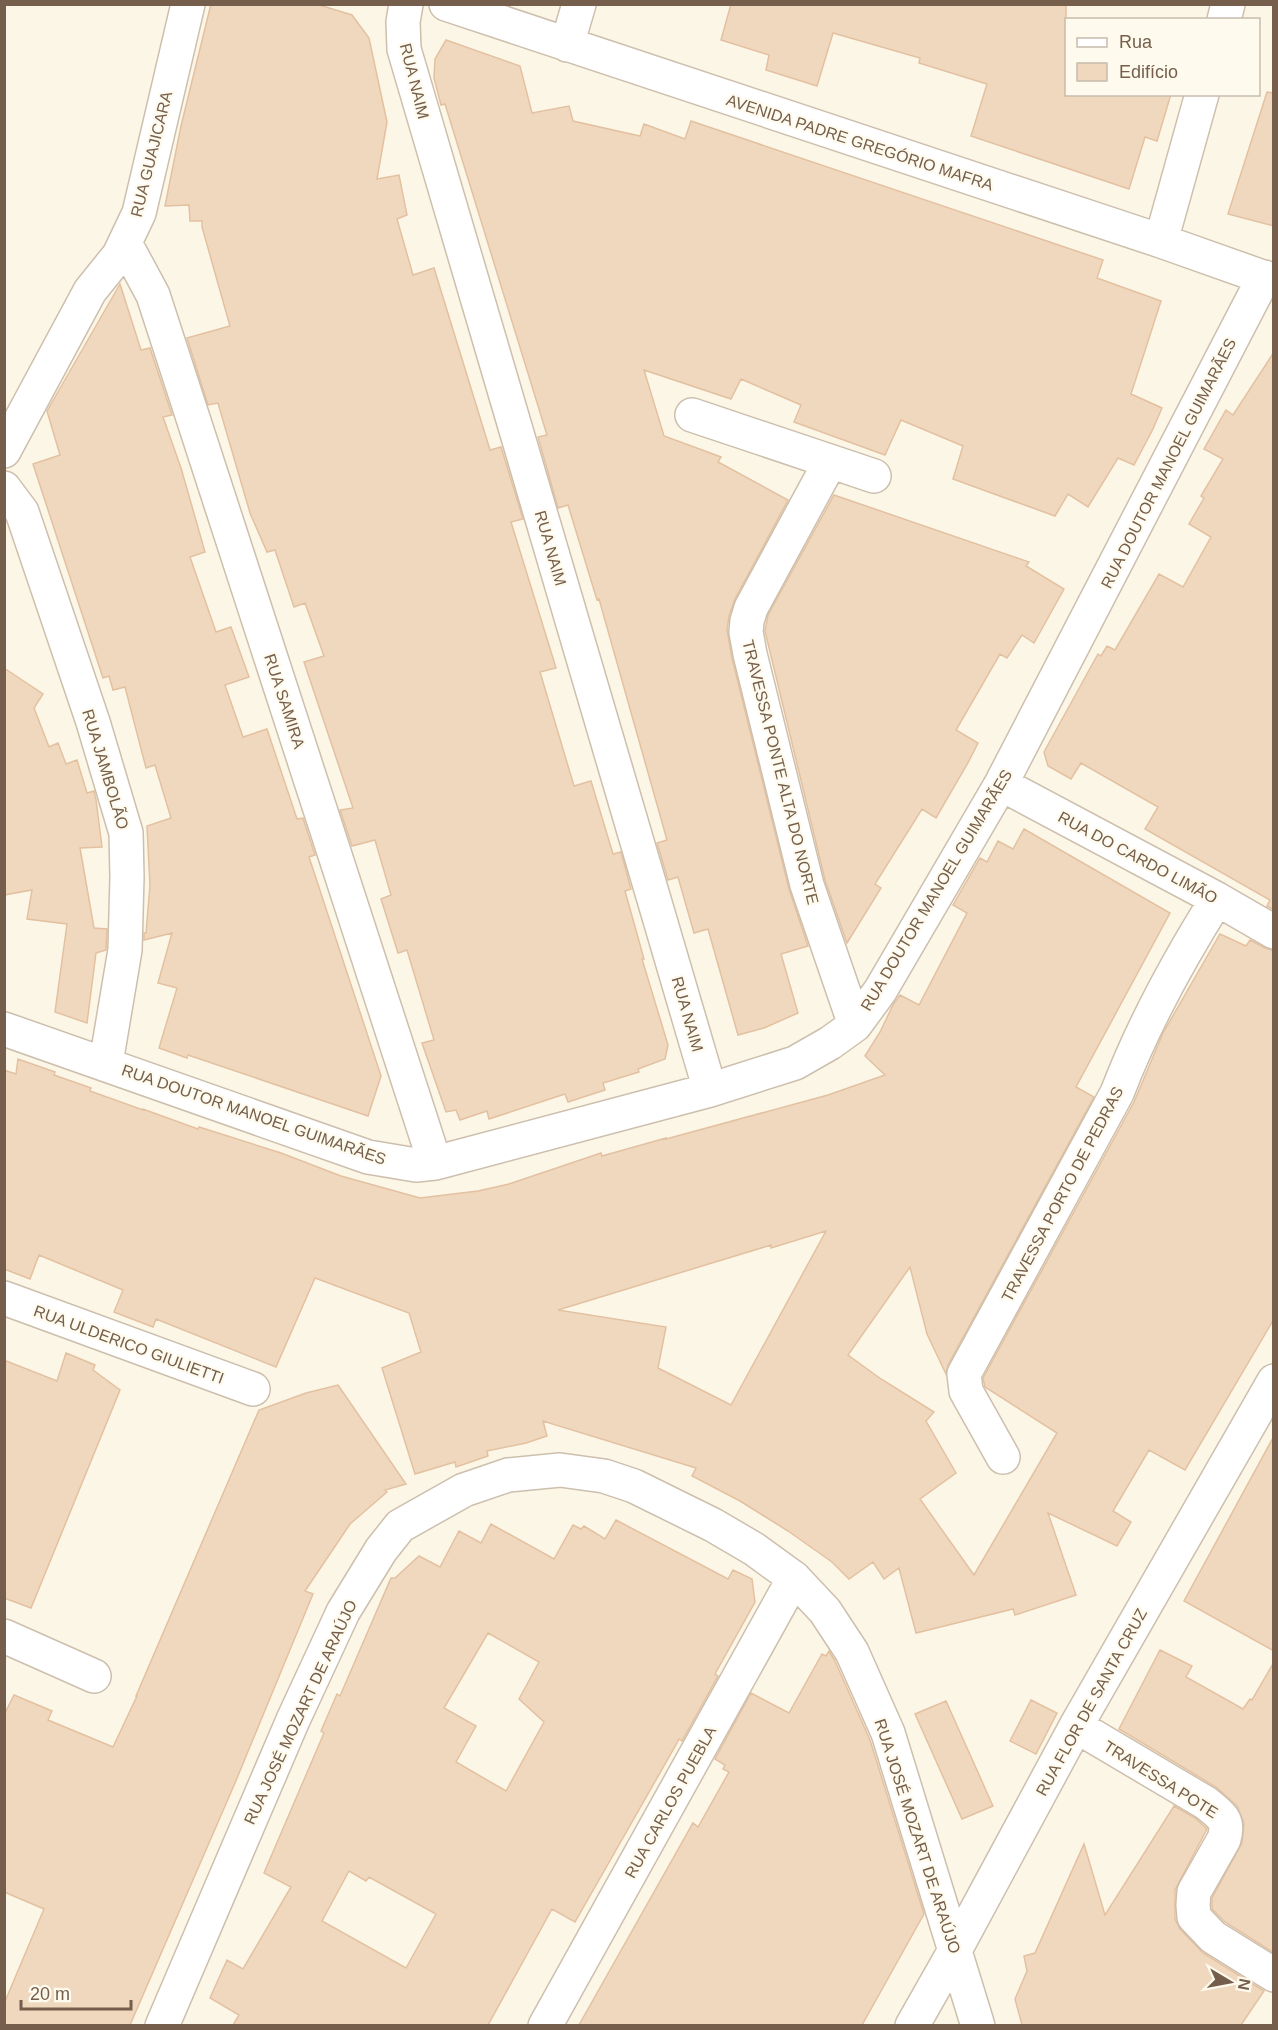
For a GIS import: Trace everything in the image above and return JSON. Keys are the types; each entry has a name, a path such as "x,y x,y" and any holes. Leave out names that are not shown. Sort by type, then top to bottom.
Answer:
{"street":[{"name":"RUA GUAJICARA","path":"4,451 90,291 119,255 139,213 188,4"},
{"name":"RUA NAIM","path":"406,4 403,22 404,49 710,1090"},
{"name":"AVENIDA PADRE GREGÓRIO MAFRA","path":"446,4 1161,241 1269,279"},
{"path":"567,45 579,4"},
{"path":"1161,241 1201,96"},
{"name":"RUA SAMIRA","path":"125,243 153,295 435,1163"},
{"name":"RUA DOUTOR MANOEL GUIMARÃES","path":"4,1029 368,1157 416,1165 435,1163 710,1090 795,1063 830,1043 855,1025 880,991 1001,784 1269,279"},
{"path":"692,415 874,476"},
{"name":"TRAVESSA PONTE ALTA DO NORTE","path":"830,462 759,590 747,621 746,632 807,885 855,1025"},
{"name":"RUA JAMBOLÃO","path":"4,488 22,512 93,722 126,833 125,950 106,1063"},
{"name":"RUA DO CARDO LIMÃO","path":"1001,784 1217,899 1274,932"},
{"name":"TRAVESSA PORTO DE PEDRAS","path":"1003,1457 966,1391 964,1374 1118,1093 1132,1054 1183,953 1217,899"},
{"name":"RUA ULDERICO GIULIETTI","path":"4,1298 253,1389"},
{"name":"RUA FLOR DE SANTA CRUZ","path":"912,2025 1076,1726 1274,1381"},
{"name":"RUA JOSÉ MOZART DE ARAÚJO","path":"162,2025 292,1720 343,1612 381,1550 400,1526 464,1490 508,1475 560,1470 604,1476 634,1486 723,1531 754,1549 794,1578 825,1611 852,1652 888,1733 978,2025"},
{"name":"RUA CARLOS PUEBLA","path":"545,2025 794,1578"},
{"path":"4,1636 94,1676"},
{"name":"TRAVESSA POTE","path":"1076,1726 1206,1803 1221,1815 1227,1829 1224,1839 1194,1892 1192,1905 1194,1917 1213,1937 1274,1975"}],"building":[{"path":"211,4 316,4 352,15 369,38 387,122 377,179 399,175 407,215 397,219 413,275 434,268 490,450 501,447 523,519 511,522 556,668 540,672 574,786 591,781 613,854 621,852 631,889 625,891 644,959 642,959 668,1045 665,1059 638,1069 639,1072 603,1083 605,1090 568,1102 565,1094 489,1119 487,1111 460,1120 456,1110 446,1112 422,1043 434,1040 407,950 398,953 381,899 391,895 375,840 352,846 340,810 353,808 304,662 324,656 305,603 294,607 275,550 267,552 250,513 218,403 208,405 187,338 230,326 202,221 190,221 189,205 165,206 181,126"},
{"path":"731,4 1066,4 1065,96 1170,96 1157,141 1145,137 1129,189 971,136 987,84 919,63 920,58 833,33 817,86 766,70 769,55 721,40"},
{"path":"446,40 520,66 532,113 569,106 573,121 640,136 644,124 685,139 691,121 1103,260 1097,278 1161,301 1131,394 1162,408 1153,429 1134,465 1118,458 1088,507 1068,494 1055,516 953,479 963,446 901,420 885,455 794,422 801,405 741,379 731,399 644,370 664,436 721,457 718,462 788,500 735,599 727,630 789,889 808,946 781,954 798,1013 764,1028 738,1035 708,929 694,933 678,877 668,880 657,843 667,840 599,599 597,600 568,505 558,508 538,437 547,435 445,104 441,105 434,78 435,59"},
{"path":"1267,92 1274,93 1274,226 1228,214"},
{"path":"120,284 141,350 150,348 172,415 163,417 181,468 205,552 190,557 216,632 231,627 249,677 225,685 243,737 267,729 297,819 303,818 315,855 309,857 381,1076 368,1116 188,1055 187,1058 159,1048 177,988 158,983 172,933 144,940 150,885 147,826 171,818 155,765 146,768 125,687 113,690 109,676 103,678 33,464 60,455 47,411"},
{"path":"1274,352 1274,910 1267,906 1270,900 1145,829 1158,807 1081,763 1071,779 1048,766 1044,752 1098,654 1101,656 1107,646 1115,650 1159,574 1183,587 1211,537 1189,524 1204,498 1201,496 1223,459 1204,449 1226,410 1233,415"},
{"path":"834,495 1029,562 1026,566 1064,589 1034,643 1022,635 1007,658 1000,654 956,730 978,743 969,761 936,818 922,809 875,884 881,888 847,943 825,880 765,631 768,615"},
{"path":"4,668 43,694 34,708 49,747 58,743 66,764 77,760 87,793 94,791 102,847 80,848 94,928 107,929 106,950 96,953 87,1023 55,1012 67,924 27,919 32,890 4,895"},
{"path":"1024,829 1170,913 1076,1087 1094,1097 948,1365 946,1374 927,1334 910,1267 848,1355 934,1412 926,1421 956,1473 920,1499 974,1575 1057,1433 985,1387 983,1378 1134,1102 1163,1033 1220,934 1246,946 1250,940 1274,951 1274,1319 1185,1470 1149,1450 1113,1511 1131,1522 1117,1546 1048,1513 1076,1595 1015,1615 1013,1609 916,1633 899,1568 884,1579 873,1562 849,1579 832,1562 788,1531 740,1501 692,1476 696,1468 543,1421 547,1436 487,1451 488,1456 456,1467 455,1462 415,1474 382,1368 421,1352 409,1313 315,1278 276,1367 156,1319 153,1327 114,1312 123,1290 39,1255 30,1279 4,1269 4,1070 16,1074 18,1059 91,1088 90,1091 198,1129 199,1127 281,1153 341,1176 420,1198 478,1191 509,1184 601,1153 602,1156 828,1095 885,1075 865,1056 893,1005 900,995 919,1005 967,913 953,905 980,858 987,862 998,841 1013,849","holes":["826,1231 731,1405 658,1368 666,1327 558,1310 771,1245 771,1248"]},
{"path":"66,1353 95,1365 93,1370 120,1390 31,1608 4,1598 4,1360 57,1381"},
{"path":"338,1385 406,1484 385,1490 387,1492 350,1524 305,1591 313,1594 235,1783 130,2025 4,2025 4,2004 44,1909 4,1892 4,1715 14,1695 52,1711 48,1720 113,1747 259,1410 306,1393"},
{"path":"1274,1436 1274,1651 1184,1601"},
{"path":"616,1520 728,1579 733,1570 752,1579 755,1602 715,1674 718,1676 682,1741 679,1739 575,1922 552,1909 488,2025 233,2025 239,2015 210,1998 227,1960 243,1969 291,1887 264,1873 324,1733 321,1731 337,1694 340,1696 391,1578 395,1578 419,1556 440,1567 459,1531 481,1543 491,1524 554,1559 573,1525 581,1529 584,1526 605,1539","holes":["488,1633 539,1662 519,1699 544,1722 506,1791 456,1762 476,1726 444,1708","349,1871 366,1881 369,1877 436,1914 406,1968 322,1921"]},
{"path":"1160,1650 1192,1666 1186,1677 1243,1709 1250,1699 1252,1700 1274,1662 1274,1953 1225,1922 1212,1909 1212,1898 1242,1843 1244,1823 1237,1806 1216,1787 1119,1729"},
{"path":"829,1651 870,1740 924,1914 862,2025 579,2025 693,1823 698,1827 729,1772 723,1769 725,1765 715,1759 751,1693 789,1713 822,1654 826,1656"},
{"path":"1031,1700 1057,1713 1036,1754 1010,1741"},
{"path":"946,1701 993,1806 962,1819 915,1714"},
{"path":"1174,1806 1195,1818 1207,1829 1175,1890 1175,1919 1180,1929 1203,1953 1264,1991 1241,2025 1022,2025 1015,1999 1027,1971 1024,1956 1035,1953 1084,1844 1105,1915"}]}
